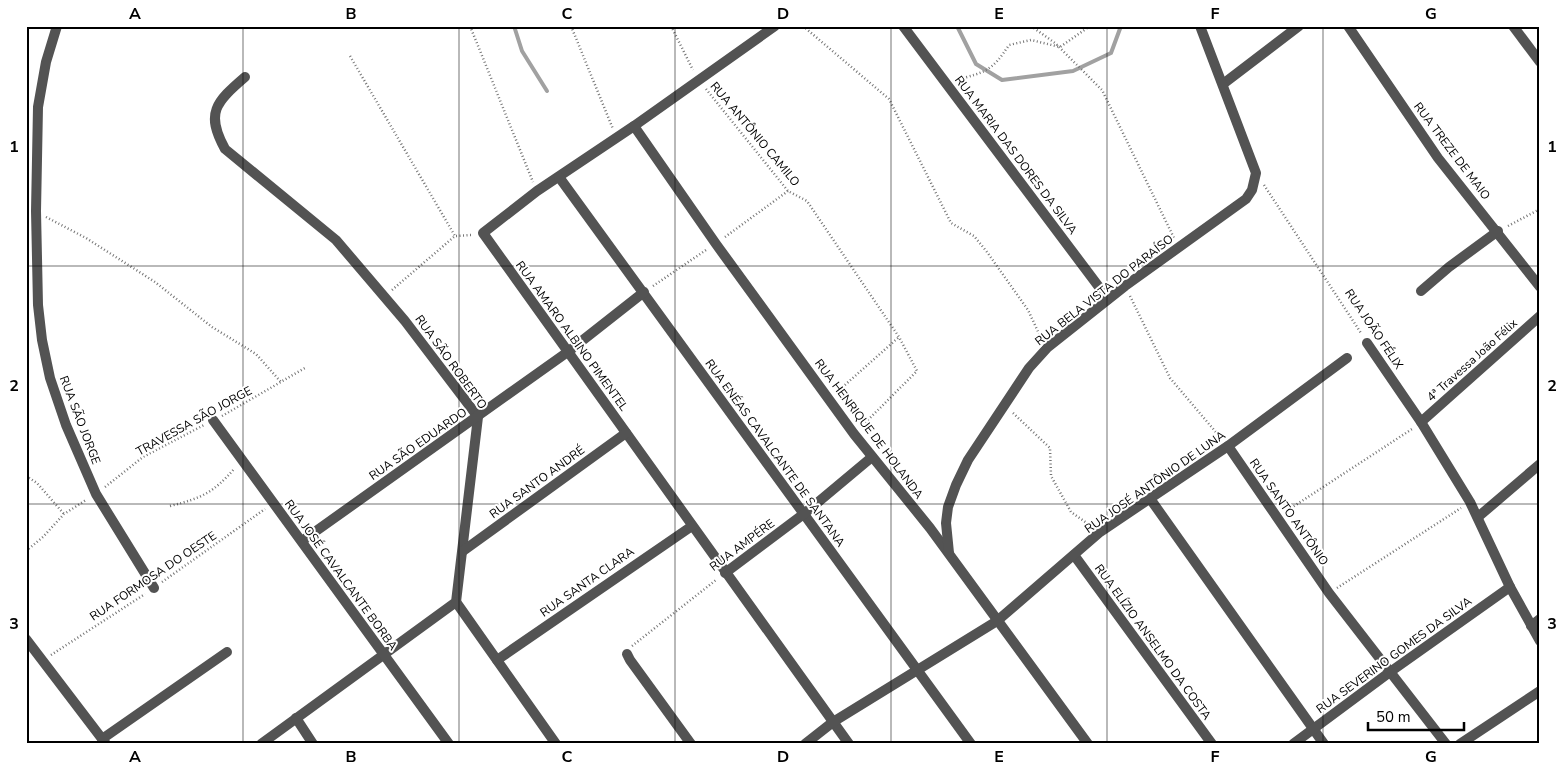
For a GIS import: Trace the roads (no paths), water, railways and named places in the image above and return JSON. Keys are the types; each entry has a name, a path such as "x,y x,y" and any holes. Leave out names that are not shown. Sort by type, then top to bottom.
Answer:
{"street":[{"name":"RUA SÃO JORGE","path":"57,26 46,62 38,107 36,211 38,305 42,340 50,378 66,425 96,494 154,588"},
{"path":"559,177 775,26"},
{"name":"RUA MARIA DAS DORES DA SILVA","path":"903,26 1108,299"},
{"path":"1200,26 1223,84 1298,26"},
{"name":"RUA TREZE DE MAIO","path":"1348,26 1438,158 1498,231 1540,287"},
{"path":"1514,26 1540,62"},
{"name":"RUA SÃO ROBERTO","path":"245,77 225,94 214,113 216,132 225,149 336,240 405,321 478,417 456,602"},
{"name":"RUA BELA VISTA DO PARAÍSO","path":"949,554 946,523 948,507 956,485 968,460 1028,368 1048,347 1108,299 1178,246 1246,199 1252,190 1256,173 1223,84"},
{"name":"RUA HENRIQUE DE HOLANDA","path":"634,126 716,244 854,434 949,554 1088,744"},
{"name":"RUA AMARO ALBINO PIMENTEL","path":"559,177 537,190 483,233 849,744"},
{"name":"RUA ENÉAS CAVALCANTE DE SANTANA","path":"559,177 805,513 915,670 971,744"},
{"path":"1421,291 1449,267 1498,231"},
{"name":"RUA SÃO EDUARDO","path":"302,540 478,417 569,351 644,292"},
{"name":"4ª Travessa João Félix","path":"1421,422 1540,316"},
{"name":"RUA JOÃO FÉLIX","path":"1368,343 1421,422 1470,502 1510,587 1540,641"},
{"name":"RUA JOSÉ ANTÔNIO DE LUNA","path":"805,744 833,722 997,621 1100,532 1151,500 1228,446 1347,358"},
{"name":"RUA JOSÉ CAVALCANTE BORBA","path":"213,420 449,744"},
{"name":"RUA SANTO ANDRÉ","path":"463,551 626,433"},
{"name":"RUA SANTO ANTÔNIO","path":"1228,446 1329,593 1446,744"},
{"name":"RUA AMPÉRE","path":"725,572 805,513 872,457"},
{"path":"1478,517 1540,464"},
{"path":"1151,500 1324,744"},
{"name":"RUA SANTA CLARA","path":"497,660 692,526"},
{"name":"RUA ELÍZIO ANSELMO DA COSTA","path":"1074,556 1212,744"},
{"name":"RUA SEVERINO GOMES DA SILVA","path":"1293,744 1510,587"},
{"path":"261,744 456,602 556,744"},
{"path":"1531,626 1540,619"},
{"path":"26,639 104,742 227,652"},
{"path":"628,654 630,660 691,744"},
{"path":"1460,744 1540,691"},
{"path":"296,718 313,744"}],"waterway":[{"path":"514,26 522,51 547,91"},
{"path":"957,26 976,64 1002,80 1073,71 1111,53 1121,26"}]}
